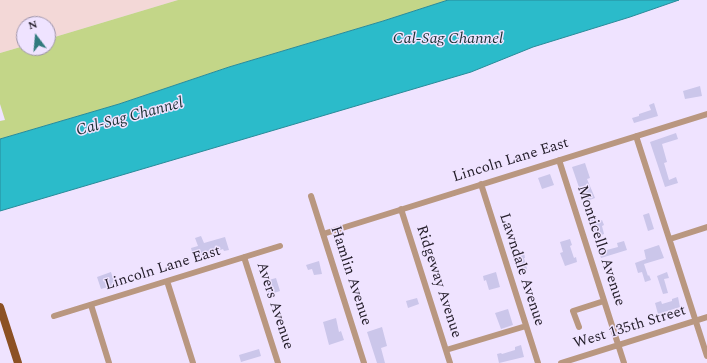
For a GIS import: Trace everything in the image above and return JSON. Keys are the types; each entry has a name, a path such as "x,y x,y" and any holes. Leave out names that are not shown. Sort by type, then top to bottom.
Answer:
{"main road":[{"path":"0,307 18,363"}],"street":[{"name":"Lincoln Lane East","path":"323,234 707,114"},
{"path":"636,136 707,356"},
{"name":"Monticello Avenue","path":"559,160 624,363"},
{"name":"Lawndale Avenue","path":"481,184 538,363"},
{"name":"Hamlin Avenue","path":"311,196 364,363"},
{"name":"Ridgeway Avenue","path":"401,209 450,363"},
{"path":"670,239 707,227"},
{"name":"Lincoln Lane East","path":"54,316 280,246"},
{"name":"Avers Avenue","path":"244,257 278,363"},
{"path":"167,281 194,363"},
{"path":"578,327 573,311 604,301"},
{"path":"91,305 109,363"},
{"name":"West 135th Street","path":"561,363 707,317"},
{"path":"446,350 526,326"}],"shaded area":[{"path":"0,0 178,0 56,37 56,16 16,16 16,48 0,53"}],"green space":[{"path":"178,0 448,0 229,67 119,104 0,139 0,121 5,120 0,104 0,53 16,48 16,56 56,56 56,37"}],"water":[{"name":"Cal-Sag Channel","path":"448,0 679,0 533,47 471,72 0,211 0,139 119,104 229,67"}],"building":[{"path":"700,86 702,96 685,99 683,91"},
{"path":"654,103 658,116 634,123 632,118 651,110 649,105"},
{"path":"676,133 678,139 662,144 667,162 664,163 669,180 676,177 678,183 665,187 650,142"},
{"path":"585,163 590,178 587,179 595,198 584,202 572,167"},
{"path":"550,174 554,185 542,189 538,178"},
{"path":"649,213 654,229 648,231 643,215"},
{"path":"592,214 595,223 602,220 604,225 602,226 604,234 595,237 588,216"},
{"path":"201,236 204,243 225,237 229,250 224,251 223,249 194,260 191,248 198,246 195,238"},
{"path":"570,239 572,245 570,246 577,262 565,266 560,253 563,252 560,242"},
{"path":"624,241 627,250 601,258 599,252 618,247 617,243"},
{"path":"659,245 664,258 644,264 651,280 645,282 642,272 638,273 635,263 646,259 644,250"},
{"path":"524,252 527,269 518,272 513,256"},
{"path":"319,261 322,274 314,275 312,269 308,270 306,265"},
{"path":"111,272 115,285 101,289 97,277"},
{"path":"496,272 500,287 489,290 483,276"},
{"path":"667,272 669,278 664,279 668,293 663,294 657,276"},
{"path":"276,278 280,291 268,295 265,281"},
{"path":"678,297 680,307 658,314 655,303 661,301 662,304 672,301 672,299"},
{"path":"417,298 419,304 408,308 406,301"},
{"path":"508,309 513,325 501,329 495,313"},
{"path":"336,318 339,332 341,331 344,340 329,345 323,322"},
{"path":"382,327 387,346 381,348 385,363 377,363 367,332"},
{"path":"521,345 524,357 499,363 497,354 515,350 515,347"},
{"path":"259,349 261,356 241,362 239,355"}]}
